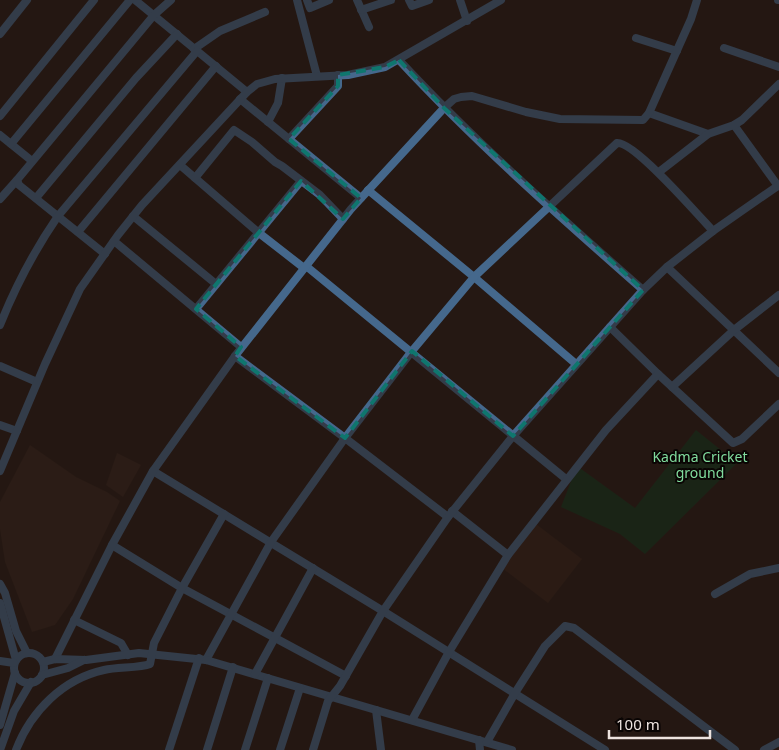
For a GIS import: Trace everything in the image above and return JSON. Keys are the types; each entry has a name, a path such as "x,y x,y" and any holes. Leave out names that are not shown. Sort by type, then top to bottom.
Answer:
{"street":[{"path":"0,34 27,0"},
{"path":"0,116 94,0"},
{"path":"11,144 130,0"},
{"path":"134,0 247,92"},
{"path":"0,198 154,15 171,0"},
{"path":"297,0 317,76"},
{"path":"307,0 310,8 329,0"},
{"path":"357,0 369,27"},
{"path":"361,10 392,0"},
{"path":"409,0 412,6 428,0"},
{"path":"460,0 467,21"},
{"path":"0,471 37,382 80,289 133,216 247,92 257,84 282,78 338,75 386,67 501,0"},
{"path":"55,659 112,545 153,471 234,356 343,219 444,108 454,100 467,96 566,120 639,120 646,118 692,19 697,0"},
{"path":"0,325 24,271 38,245 58,216 196,50 220,31 265,12"},
{"path":"36,198 136,78 177,34"},
{"path":"636,38 677,51"},
{"path":"724,48 779,67"},
{"path":"399,60 444,108 548,206 643,290"},
{"path":"78,232 216,66"},
{"path":"289,139 338,86 338,75"},
{"path":"268,122 278,103 282,78"},
{"path":"659,172 708,134 734,125 779,84"},
{"path":"240,99 361,198"},
{"path":"649,113 708,134"},
{"path":"313,750 328,701 340,686 384,611 450,514 513,436 643,290 667,267 713,231 778,186 734,125"},
{"path":"195,178 234,130 320,196 343,219"},
{"path":"0,135 32,161"},
{"path":"169,750 202,659 230,614 270,542 345,438 474,277 548,206 617,143 625,144 659,172 713,231"},
{"path":"180,165 258,232 412,352 566,479"},
{"path":"17,180 20,185 105,254"},
{"path":"196,309 301,181"},
{"path":"368,190 576,364"},
{"path":"133,216 216,284"},
{"path":"114,241 241,347"},
{"path":"667,267 779,373"},
{"path":"672,387 734,330 779,295"},
{"path":"610,327 658,374 733,442 742,439 779,404"},
{"path":"234,356 508,555"},
{"path":"0,366 37,382"},
{"path":"412,720 449,652 508,555 606,430 658,374"},
{"path":"0,425 17,431"},
{"path":"153,471 384,611 605,750"},
{"path":"16,750 31,719 47,701 66,686 103,670 148,666 152,662 154,643 182,588 224,514"},
{"path":"112,545 182,588 346,676"},
{"path":"255,674 313,568"},
{"path":"715,594 750,574 779,568"},
{"path":"0,584 5,593 16,631 26,653"},
{"path":"0,603 15,662 15,673 1,722"},
{"path":"74,620 121,643 128,654"},
{"path":"480,750 483,741 545,646 560,629 569,626 735,750"},
{"path":"15,662 20,655 33,653 39,657 44,669 42,675 37,680 31,682 24,682 15,673"},
{"path":"42,662 55,659 86,660 128,654 152,654 202,659 512,750"},
{"path":"42,675 68,668 86,660"},
{"path":"0,661 15,662"},
{"path":"207,750 232,667"},
{"path":"245,750 268,678"},
{"path":"0,750 14,711 31,682"},
{"path":"280,750 300,688"},
{"path":"376,710 381,750"},
{"path":"764,750 779,742"}],"highlighted area":[{"path":"399,60 444,108 643,290 513,436 412,351 345,438 235,356 241,347 196,309 301,181 343,219 361,198 289,139 338,86 338,75 385,67"}],"shaded area":[{"path":"30,445 76,477 107,492 120,501 73,599 55,625 32,632 5,562 0,529 0,502"},
{"path":"117,453 141,465 123,497 106,485"},
{"path":"536,524 582,559 548,603 502,568"}],"green space":[{"name":"Kadma Cricket ground","path":"696,430 737,463 645,554 620,534 561,507 577,466 635,508"}]}
